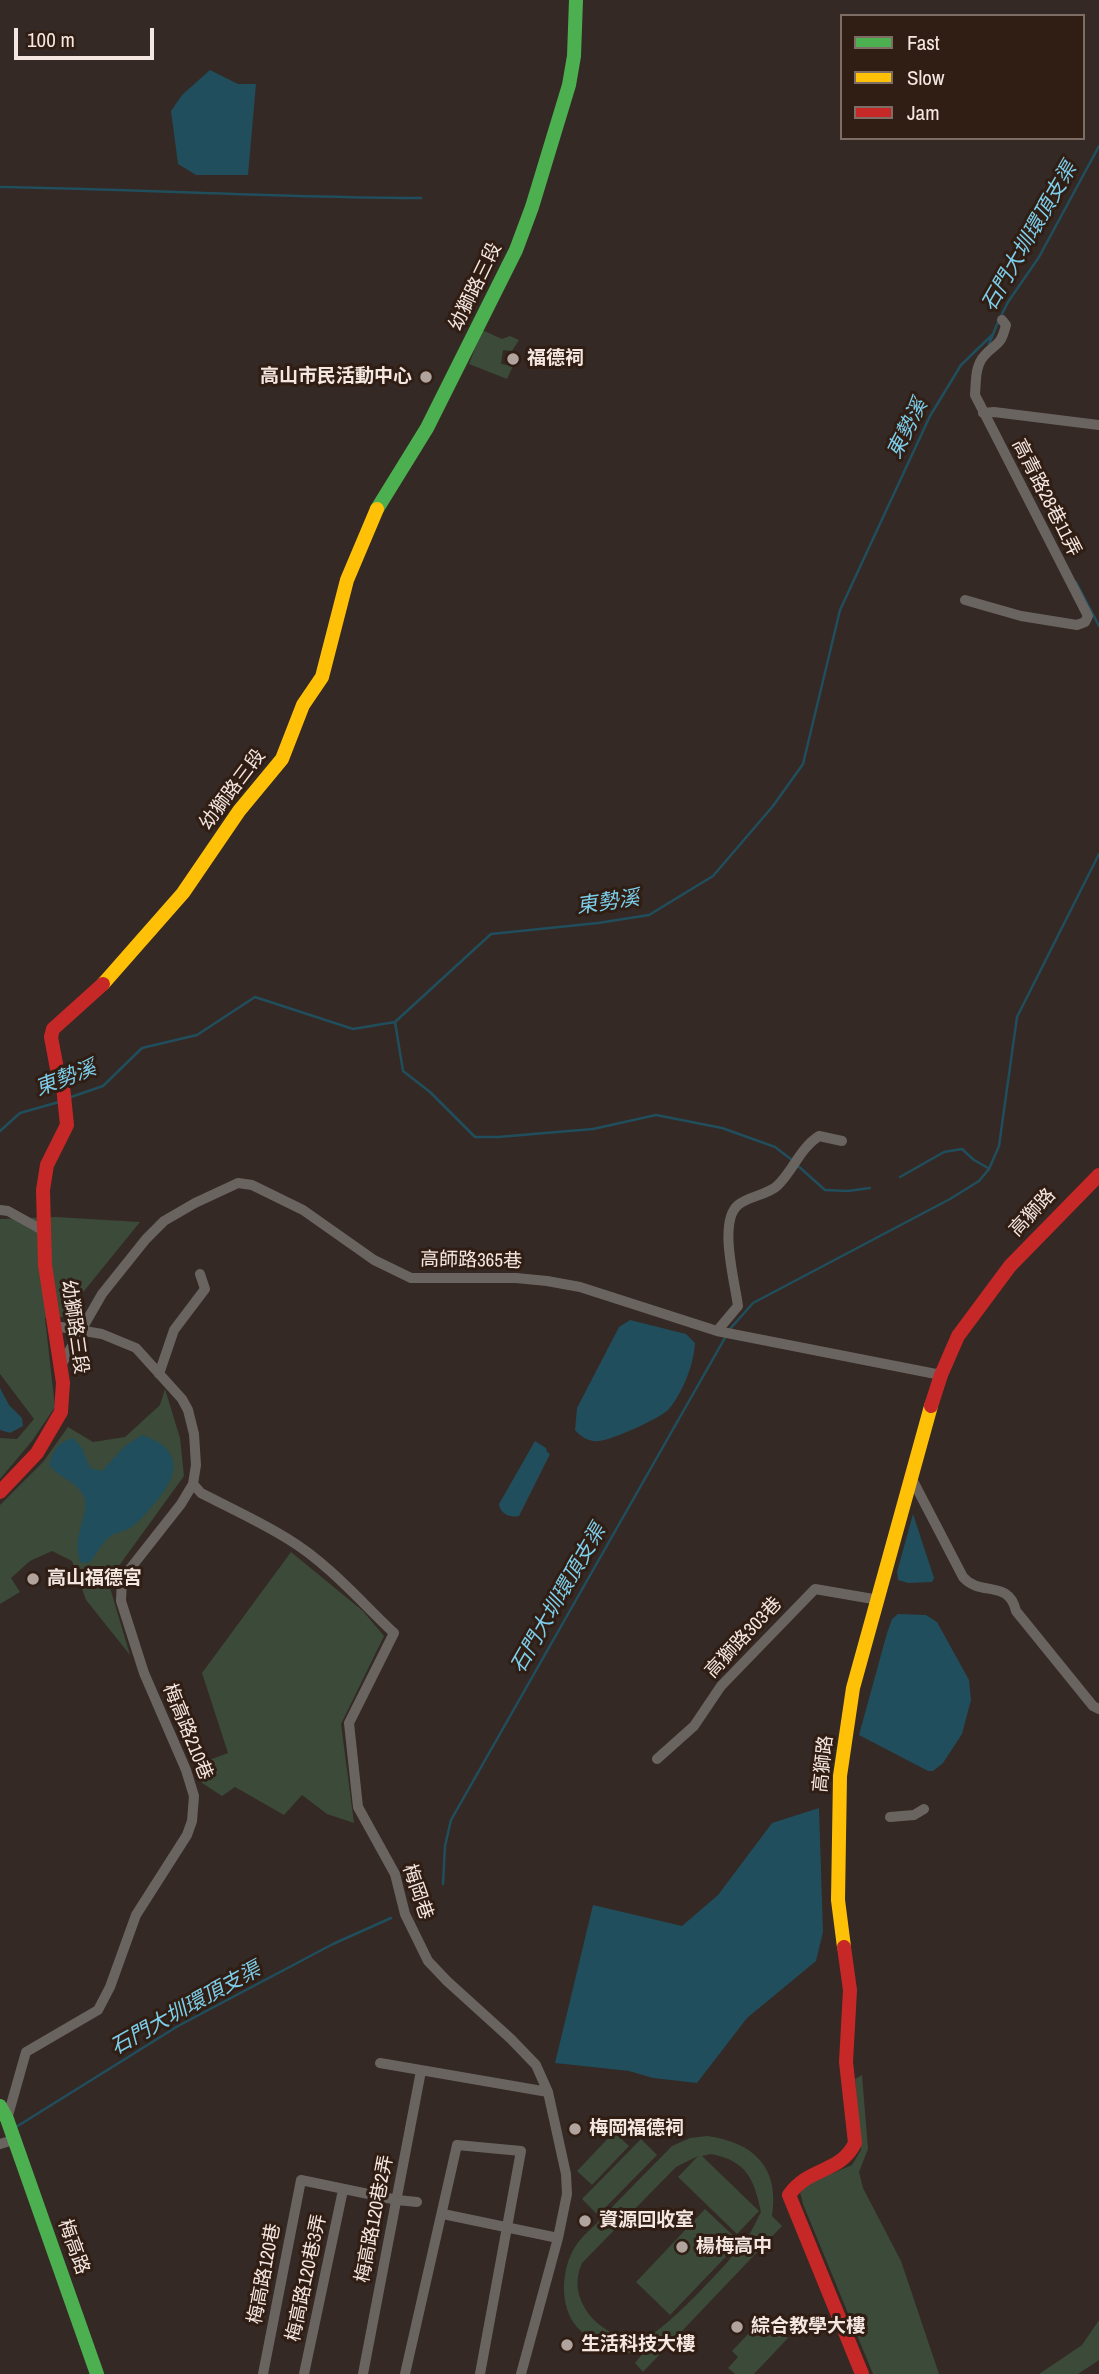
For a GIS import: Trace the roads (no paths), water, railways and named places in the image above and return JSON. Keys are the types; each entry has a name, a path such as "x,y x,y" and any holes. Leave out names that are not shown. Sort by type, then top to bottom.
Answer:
{"street":[{"name":"幼獅路三段","path":"0,1492 37,1453 61,1412 63,1383 45,1265 43,1190 47,1165 67,1125 63,1086 51,1037 53,1028 98,990 124,963 183,893 239,811 282,759 303,705 322,677 347,580 371,518 427,428 516,250 569,85 574,56 576,0"},
{"name":"高青路28巷11弄","path":"965,600 1021,616 1077,625 1085,622 1087,616 975,395 976,374 983,357 1002,341 1006,325 1002,320"},
{"path":"984,413 1099,425"},
{"path":"717,1331 738,1306 729,1244 728,1223 733,1211 740,1203 776,1187 809,1142 819,1136 842,1140"},
{"name":"高獅路","path":"862,2374 789,2195 794,2185 806,2175 841,2164 853,2150 855,2143 846,2062 850,1990 838,1900 840,1776 853,1688 941,1375 958,1336 976,1309 1039,1234 1099,1175"},
{"name":"高師路365巷","path":"60,1368 102,1294 146,1240 164,1222 195,1203 238,1183 252,1185 292,1203 326,1224 374,1260 411,1278 547,1280 580,1287 717,1331 941,1375"},
{"path":"0,1210 8,1211 44,1231"},
{"path":"159,1374 174,1330 205,1290 200,1274"},
{"path":"55,1326 102,1334 136,1348 182,1399 188,1410 194,1434 196,1465 193,1484"},
{"path":"912,1479 963,1577 970,1585 1000,1591 1014,1600 1016,1611 1093,1706 1099,1709"},
{"name":"梅岡巷","path":"193,1484 201,1493 290,1540 317,1560 345,1583 394,1633 349,1723 358,1807 395,1874 405,1914 428,1961 536,2066 548,2092 566,2174 567,2194 558,2238 521,2374"},
{"name":"梅高路210巷","path":"7,2128 26,2052 98,2010 110,1987 136,1915 187,1835 192,1821 194,1796 187,1770 144,1673 120,1594 122,1579 181,1504 193,1484"},
{"name":"高獅路303巷","path":"657,1759 694,1726 720,1686 815,1589 878,1600"},
{"path":"890,1817 914,1815 924,1809"},
{"path":"380,2063 548,2092"},
{"name":"梅高路120巷2弄","path":"363,2374 421,2071"},
{"name":"梅高路","path":"7,2128 97,2374"},
{"path":"405,2374 457,2145 522,2151 480,2374"},
{"name":"梅高路120巷","path":"264,2374 301,2180 343,2190"},
{"path":"343,2190 417,2202"},
{"name":"梅高路120巷3弄","path":"304,2374 343,2190"},
{"path":"443,2214 558,2238"}],"water":[{"path":"210,70 238,84 256,84 248,175 196,175 178,164 171,111 182,95"},
{"path":"630,1320 686,1334 695,1343 690,1369 679,1394 664,1413 614,1437 599,1441 589,1440 575,1430 577,1408 619,1327"},
{"path":"0,1388 9,1405 22,1418 23,1426 10,1433 0,1430"},
{"path":"142,1435 156,1441 171,1455 174,1464 169,1483 137,1523 108,1539 90,1562 81,1563 78,1543 85,1499 78,1488 49,1464 53,1455 60,1444 73,1438 82,1448 90,1468 102,1471 125,1446"},
{"path":"535,1441 550,1454 519,1516 509,1516 503,1513 499,1504"},
{"path":"913,1514 934,1578 932,1582 908,1583 898,1580 897,1572"},
{"path":"898,1614 926,1615 937,1622 969,1680 971,1700 962,1734 943,1763 933,1771 928,1771 859,1735 887,1633 892,1619"},
{"path":"819,1808 823,1932 816,1961 747,2018 697,2083 653,2078 629,2071 555,2063 593,1905 682,1926 718,1895 772,1823"}],"waterway":[{"name":"石門大圳環頂支渠","path":"1001,316 1039,257 1099,146"},
{"path":"0,187 421,198"},
{"name":"東勢溪","path":"989,344 998,322"},
{"name":"東勢溪","path":"68,1098 103,1086 142,1048 197,1035 255,997 353,1029 395,1022 491,934 649,915 713,876 773,806 803,764 840,610 930,416 961,365 992,335"},
{"name":"石門大圳環頂支渠","path":"1076,582 1099,626"},
{"name":"石門大圳環頂支渠","path":"730,1329 753,1303 950,1199 979,1181 989,1169 999,1146 1017,1017 1099,854"},
{"name":"石門大圳環頂支渠","path":"395,1022 403,1071 430,1092 475,1137 593,1129 656,1115 722,1128 775,1147 792,1160"},
{"name":"東勢溪","path":"0,1131 20,1113 59,1102"},
{"name":"石門大圳環頂支渠","path":"900,1177 944,1152 962,1149 988,1168"},
{"name":"石門大圳環頂支渠","path":"797,1165 825,1190 870,1188"},
{"name":"石門大圳環頂支渠","path":"443,1884 445,1846 451,1820 726,1336"},
{"name":"石門大圳環頂支渠","path":"16,2127 178,2026 333,1944 391,1918"}],"place":[{"name":"福德祠","path":"513,359"},
{"name":"高山市民活動中心","path":"426,377"},
{"name":"高山福德宮","path":"33,1579"},
{"name":"梅岡福德祠","path":"575,2129"},
{"name":"資源回收室","path":"585,2221"},
{"name":"楊梅高中","path":"682,2247"},
{"name":"綜合教學大樓","path":"737,2327"},
{"name":"生活科技大樓","path":"567,2345"}]}
